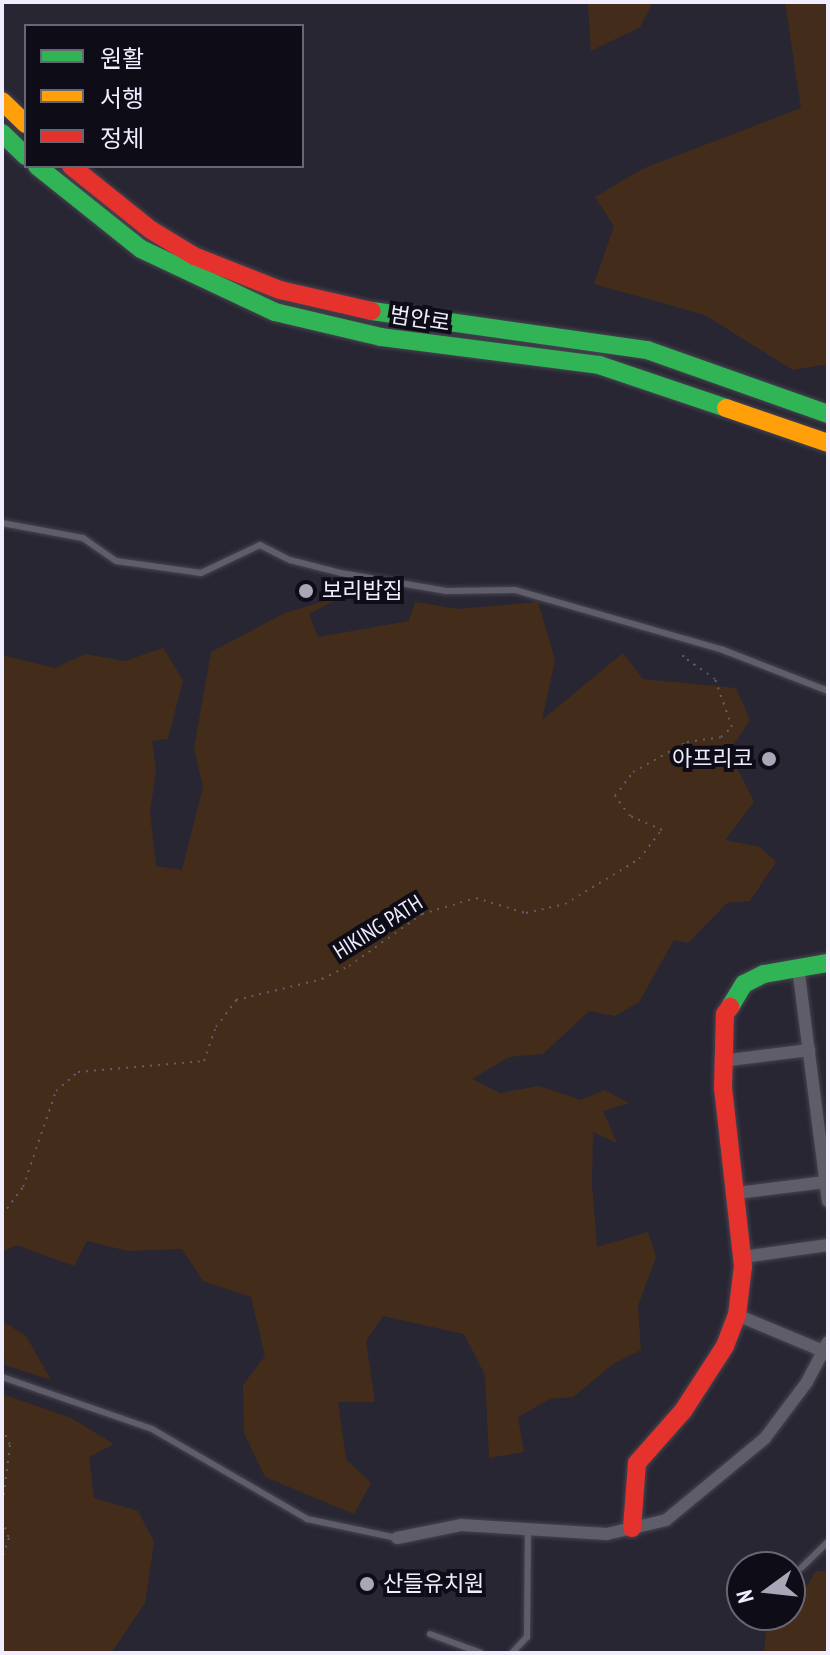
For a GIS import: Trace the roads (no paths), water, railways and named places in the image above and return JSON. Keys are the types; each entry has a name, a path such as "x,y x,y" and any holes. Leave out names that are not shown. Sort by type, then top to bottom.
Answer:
{"main road":[{"path":"2,101 24,122"},
{"path":"2,133 24,154"},
{"name":"범안로","path":"40,168 141,249 275,312 381,337 599,365 828,443"},
{"name":"범안로","path":"74,168 183,250 280,290 387,314 647,350 828,414"},
{"path":"632,1528 637,1463 683,1411 725,1346 737,1315 743,1257 721,1061 723,1026 734,996 764,974 828,963"}],"street":[{"path":"798,967 828,1201"},
{"path":"721,1061 809,1050"},
{"path":"737,1193 825,1182"},
{"path":"743,1257 828,1245"},
{"path":"397,1538 461,1525 607,1534 666,1520 765,1438 826,1346 737,1315"}],"lane":[{"path":"2,523 83,538 116,561 201,573 260,545 290,560 341,573 446,591 515,590 687,641 828,691"},
{"path":"2,1377 152,1429 307,1519 397,1538"},
{"path":"512,1653 527,1637 528,1527"},
{"path":"806,1563 828,1542"},
{"path":"430,1634 481,1653"}],"place":[{"name":"보리밥집","path":"306,591"},
{"name":"아프리코","path":"769,759"},
{"name":"산들유치원","path":"367,1584"}]}
